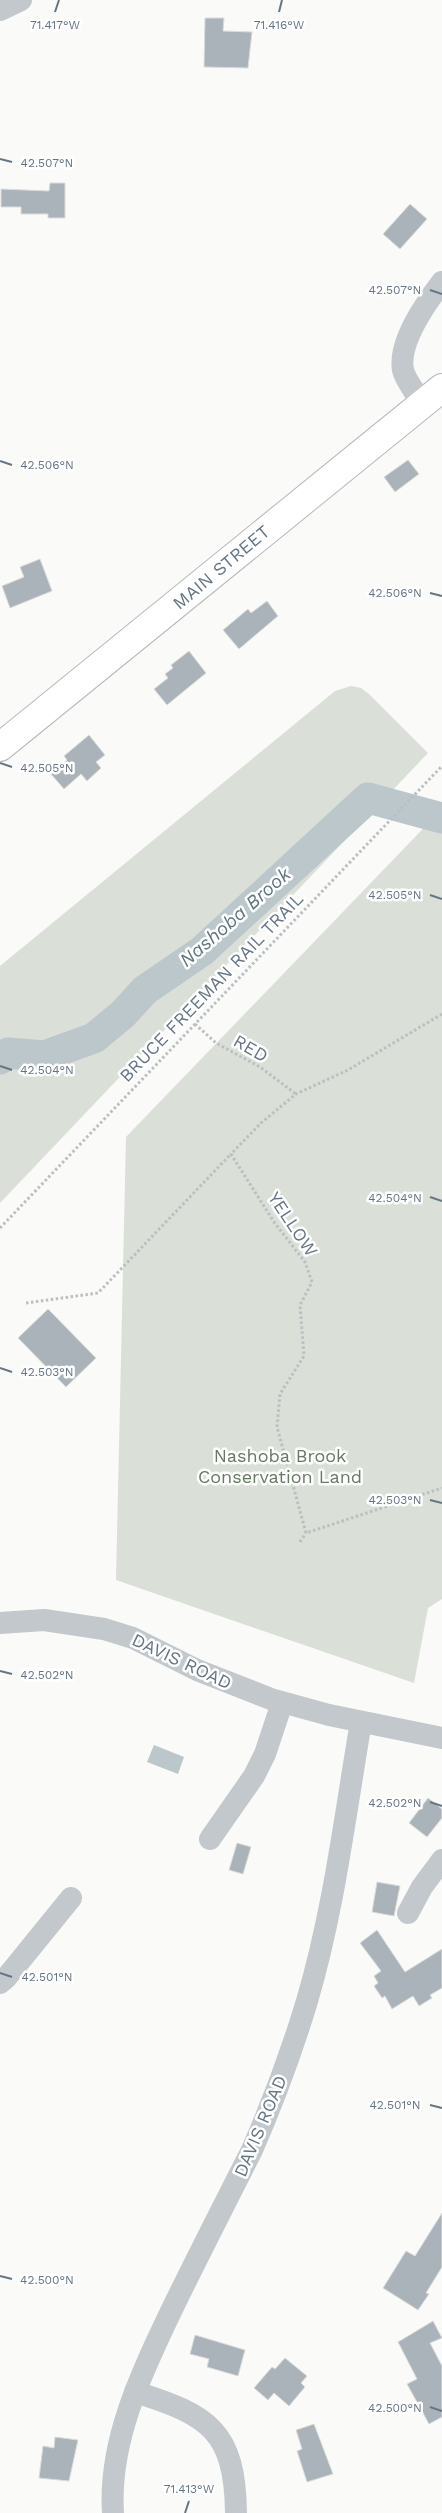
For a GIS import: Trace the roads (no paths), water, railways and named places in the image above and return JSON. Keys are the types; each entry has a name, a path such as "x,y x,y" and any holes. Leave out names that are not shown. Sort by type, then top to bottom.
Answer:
{"main road":[{"name":"MAIN STREET","path":"0,747 432,396"}],"street":[{"path":"0,10 21,0"},
{"path":"432,396 403,370 405,350 414,323 442,282"},
{"name":"DAVIS ROAD","path":"0,1623 44,1620 104,1629 134,1638 197,1670 282,1703 361,1722 442,1738"},
{"path":"210,1839 254,1776 265,1754 282,1703"},
{"name":"DAVIS ROAD","path":"113,2513 117,2460 135,2392 187,2277 252,2150 270,2107 307,2001 329,1904 361,1722"},
{"path":"408,1912 422,1887 442,1860"},
{"path":"0,1983 71,1898"},
{"path":"135,2392 177,2407 199,2418 216,2432 227,2449 234,2475 236,2513"}],"waterway":[{"name":"Nashoba Brook","path":"0,1059 8,1053 44,1056 94,1038 123,1014 145,990 202,951 368,798 442,818"}],"park label":[{"name":"Nashoba Brook Conservation Land","path":"280,1465"}]}
